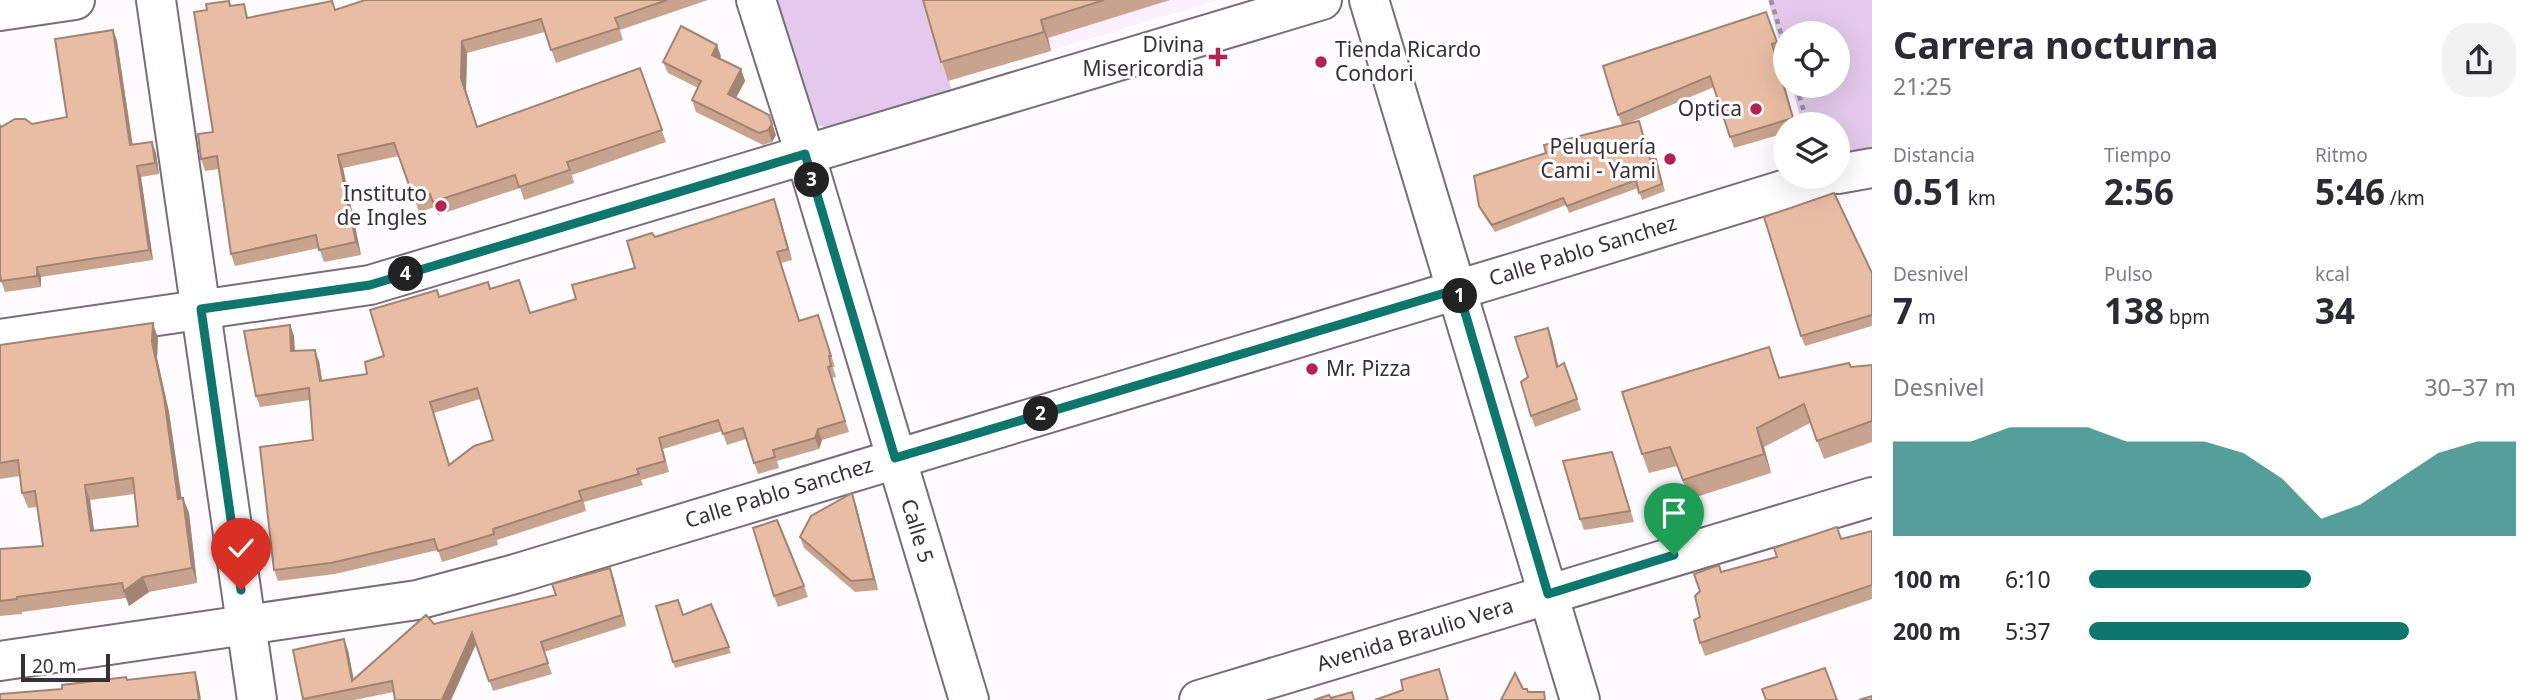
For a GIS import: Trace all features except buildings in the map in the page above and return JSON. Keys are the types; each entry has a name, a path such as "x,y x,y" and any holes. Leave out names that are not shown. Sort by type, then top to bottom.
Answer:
{"street":[{"path":"0,11 75,0"},
{"path":"156,0 257,700"},
{"name":"Calle 5","path":"756,0 970,700"},
{"path":"0,339 370,285 1322,0"},
{"path":"1369,0 1580,700"},
{"path":"1850,172 1872,168"},
{"name":"Calle Pablo Sanchez","path":"0,661 417,600 514,574 1786,189"},
{"name":"Avenida Braulio Vera","path":"1199,700 1872,497"}],"path":[{"path":"1771,0 1777,21"}],"shaded area":[{"path":"773,0 924,0 953,94 828,129 813,123"},
{"path":"924,0 1218,0 948,81"},
{"path":"1768,0 1872,0 1872,151 1850,154 1850,112 1799,112 1795,98 1850,98 1850,21 1774,21"}],"place":[{"name":"Divina Misericordia","path":"1218,57"},
{"name":"Tienda Ricardo Condori","path":"1321,62"},
{"name":"Optica","path":"1756,109"},
{"name":"Peluquería Cami - Yami","path":"1670,159"},
{"name":"Instituto de Ingles","path":"441,206"},
{"name":"Mr. Pizza","path":"1312,369"}],"route":[{"path":"241,590 201,309 370,285 805,154 895,458 1458,289 1548,594 1674,555"}]}
